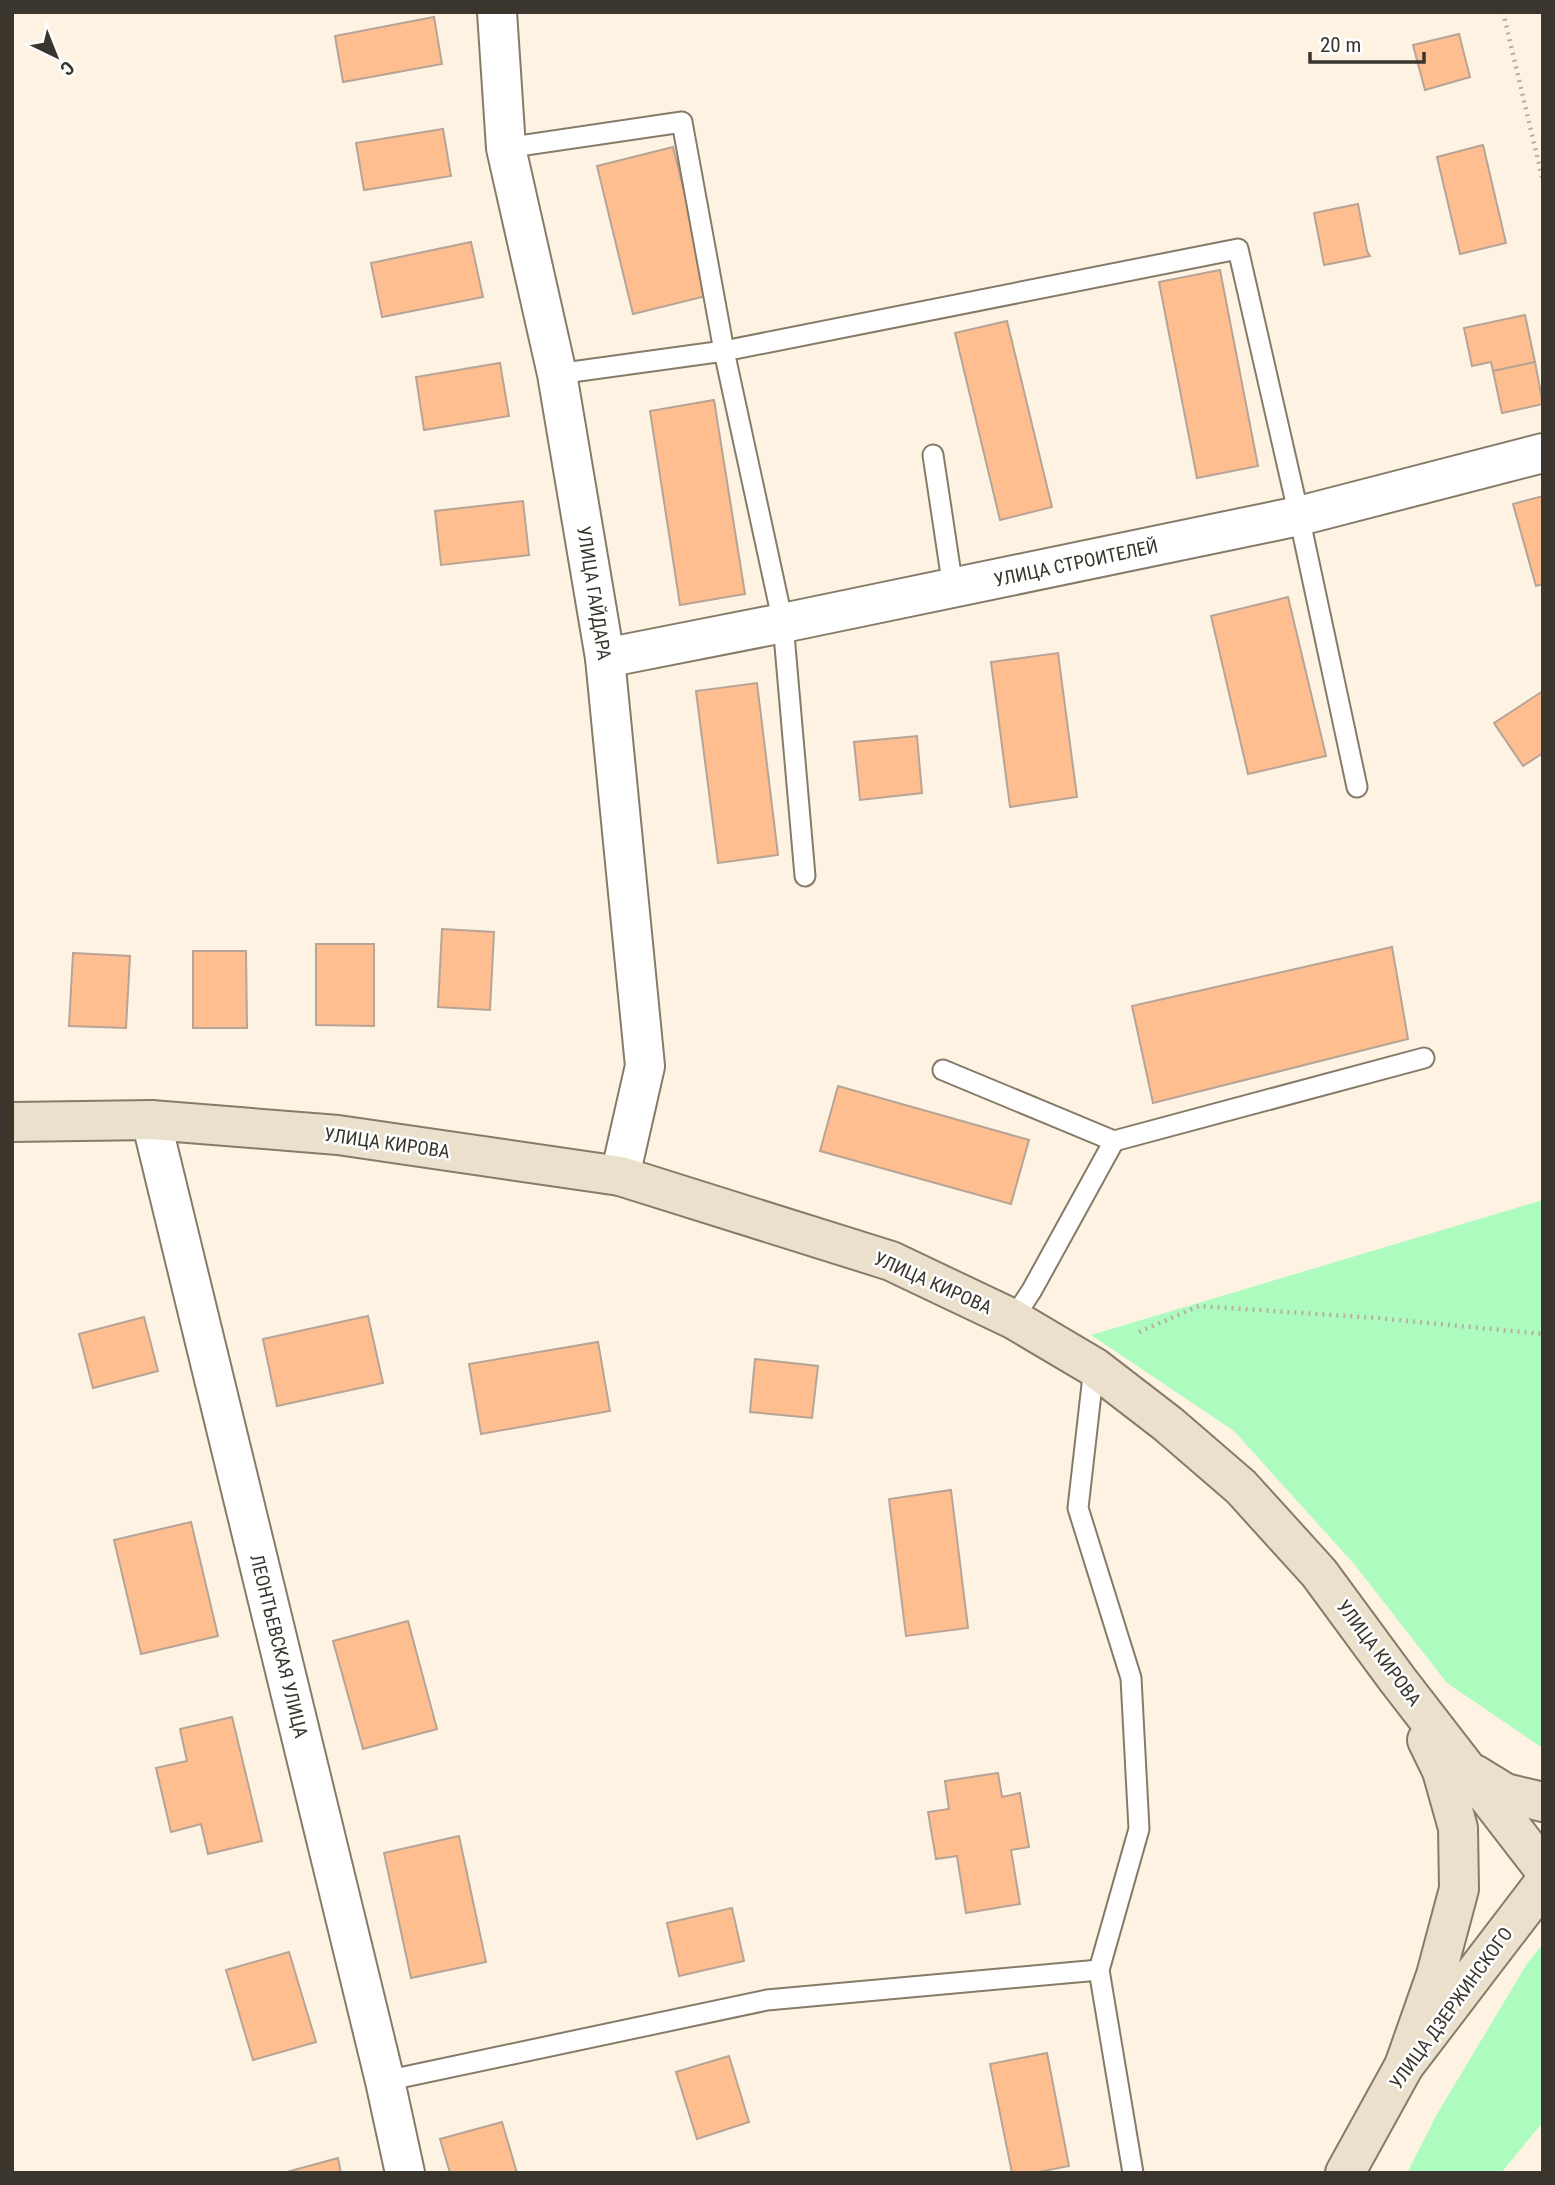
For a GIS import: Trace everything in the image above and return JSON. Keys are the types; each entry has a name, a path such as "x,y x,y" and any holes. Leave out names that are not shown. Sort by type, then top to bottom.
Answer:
{"main road":[{"name":"УЛИЦА КИРОВА","path":"12,1122 151,1120 338,1135 620,1176 891,1261 1013,1319 1094,1367 1168,1424 1241,1487 1319,1573 1543,1868"},
{"path":"1397,1679 1442,1771 1458,1828 1459,1889 1436,1975 1404,2066"},
{"path":"1466,1769 1505,1793 1543,1802"},
{"name":"УЛИЦА ДЗЕРЖИНСКОГО","path":"1345,2173 1404,2066 1543,1884"}],"street":[{"name":"УЛИЦА ГАЙДАРА","path":"497,12 506,148 557,374 605,658 645,1066 620,1176"},
{"name":"УЛИЦА СТРОИТЕЛЕЙ","path":"605,658 1299,516 1543,453"},
{"name":"ЛЕОНТЬЕВСКАЯ УЛИЦА","path":"151,1120 385,2081 405,2173"}],"lane":[{"path":"506,148 682,122 724,351 783,623 806,876"},
{"path":"557,374 724,351 1238,249 1357,787"},
{"path":"933,456 953,588"},
{"path":"943,1070 1114,1141 1424,1058"},
{"path":"1013,1319 1032,1290 1114,1141"},
{"path":"1094,1367 1078,1508 1131,1678 1139,1829 1099,1970 1133,2173"},
{"path":"385,2081 768,2000 1099,1970"}],"path":[{"path":"1503,12 1543,181"},
{"path":"1139,1332 1199,1306 1377,1318 1543,1334"}],"green space":[{"path":"1543,1200 1541,1747 1447,1683 1354,1564 1234,1431 1091,1335"},
{"path":"1543,1944 1543,2122 1501,2173 1407,2173 1437,2114 1528,1962"}],"building":[{"path":"434,17 442,64 343,82 335,36"},
{"path":"1459,34 1470,77 1425,90 1413,45"},
{"path":"443,129 451,176 364,190 356,143"},
{"path":"1483,145 1506,243 1460,254 1437,157"},
{"path":"673,147 710,295 633,314 597,166"},
{"path":"1358,204 1370,256 1324,265 1314,213"},
{"path":"471,242 483,297 382,317 371,263"},
{"path":"1220,270 1258,466 1197,478 1159,282"},
{"path":"1525,315 1535,362 1493,371 1491,362 1472,366 1464,328"},
{"path":"1007,321 1052,507 1000,520 955,333"},
{"path":"1535,362 1543,404 1502,413 1493,371"},
{"path":"500,363 509,416 424,430 416,377"},
{"path":"714,400 745,594 680,605 650,411"},
{"path":"1543,496 1543,584 1536,586 1513,504"},
{"path":"523,501 529,555 441,565 435,511"},
{"path":"1288,597 1326,756 1248,774 1211,616"},
{"path":"1058,653 1077,797 1010,807 991,662"},
{"path":"757,683 778,855 718,863 696,691"},
{"path":"1543,691 1543,753 1523,766 1494,723"},
{"path":"917,736 922,793 860,800 854,742"},
{"path":"442,929 494,932 490,1010 438,1007"},
{"path":"316,944 374,944 374,1026 316,1025"},
{"path":"1392,947 1408,1039 1153,1103 1132,1006"},
{"path":"193,951 246,951 247,1028 193,1028"},
{"path":"73,953 130,956 126,1028 69,1026"},
{"path":"838,1086 1029,1140 1011,1204 820,1151"},
{"path":"368,1316 383,1383 277,1406 263,1339"},
{"path":"144,1317 158,1371 93,1388 79,1334"},
{"path":"598,1342 610,1411 481,1434 469,1364"},
{"path":"755,1359 818,1366 812,1418 750,1412"},
{"path":"951,1490 968,1628 906,1636 889,1499"},
{"path":"191,1522 218,1636 141,1654 114,1540"},
{"path":"408,1621 437,1729 363,1749 333,1641"},
{"path":"232,1717 262,1841 208,1854 201,1824 171,1832 156,1768 187,1761 180,1729"},
{"path":"998,1773 1002,1797 1020,1793 1029,1847 1011,1850 1020,1904 966,1913 957,1856 936,1859 928,1812 949,1809 945,1781"},
{"path":"459,1836 486,1962 411,1978 384,1853"},
{"path":"732,1908 744,1961 679,1976 667,1923"},
{"path":"289,1952 316,2042 253,2060 226,1970"},
{"path":"1047,2053 1069,2166 1034,2173 1012,2173 990,2064"},
{"path":"729,2056 749,2122 697,2139 676,2072"},
{"path":"502,2122 517,2173 450,2173 440,2139"},
{"path":"338,2158 341,2173 283,2173"}]}
